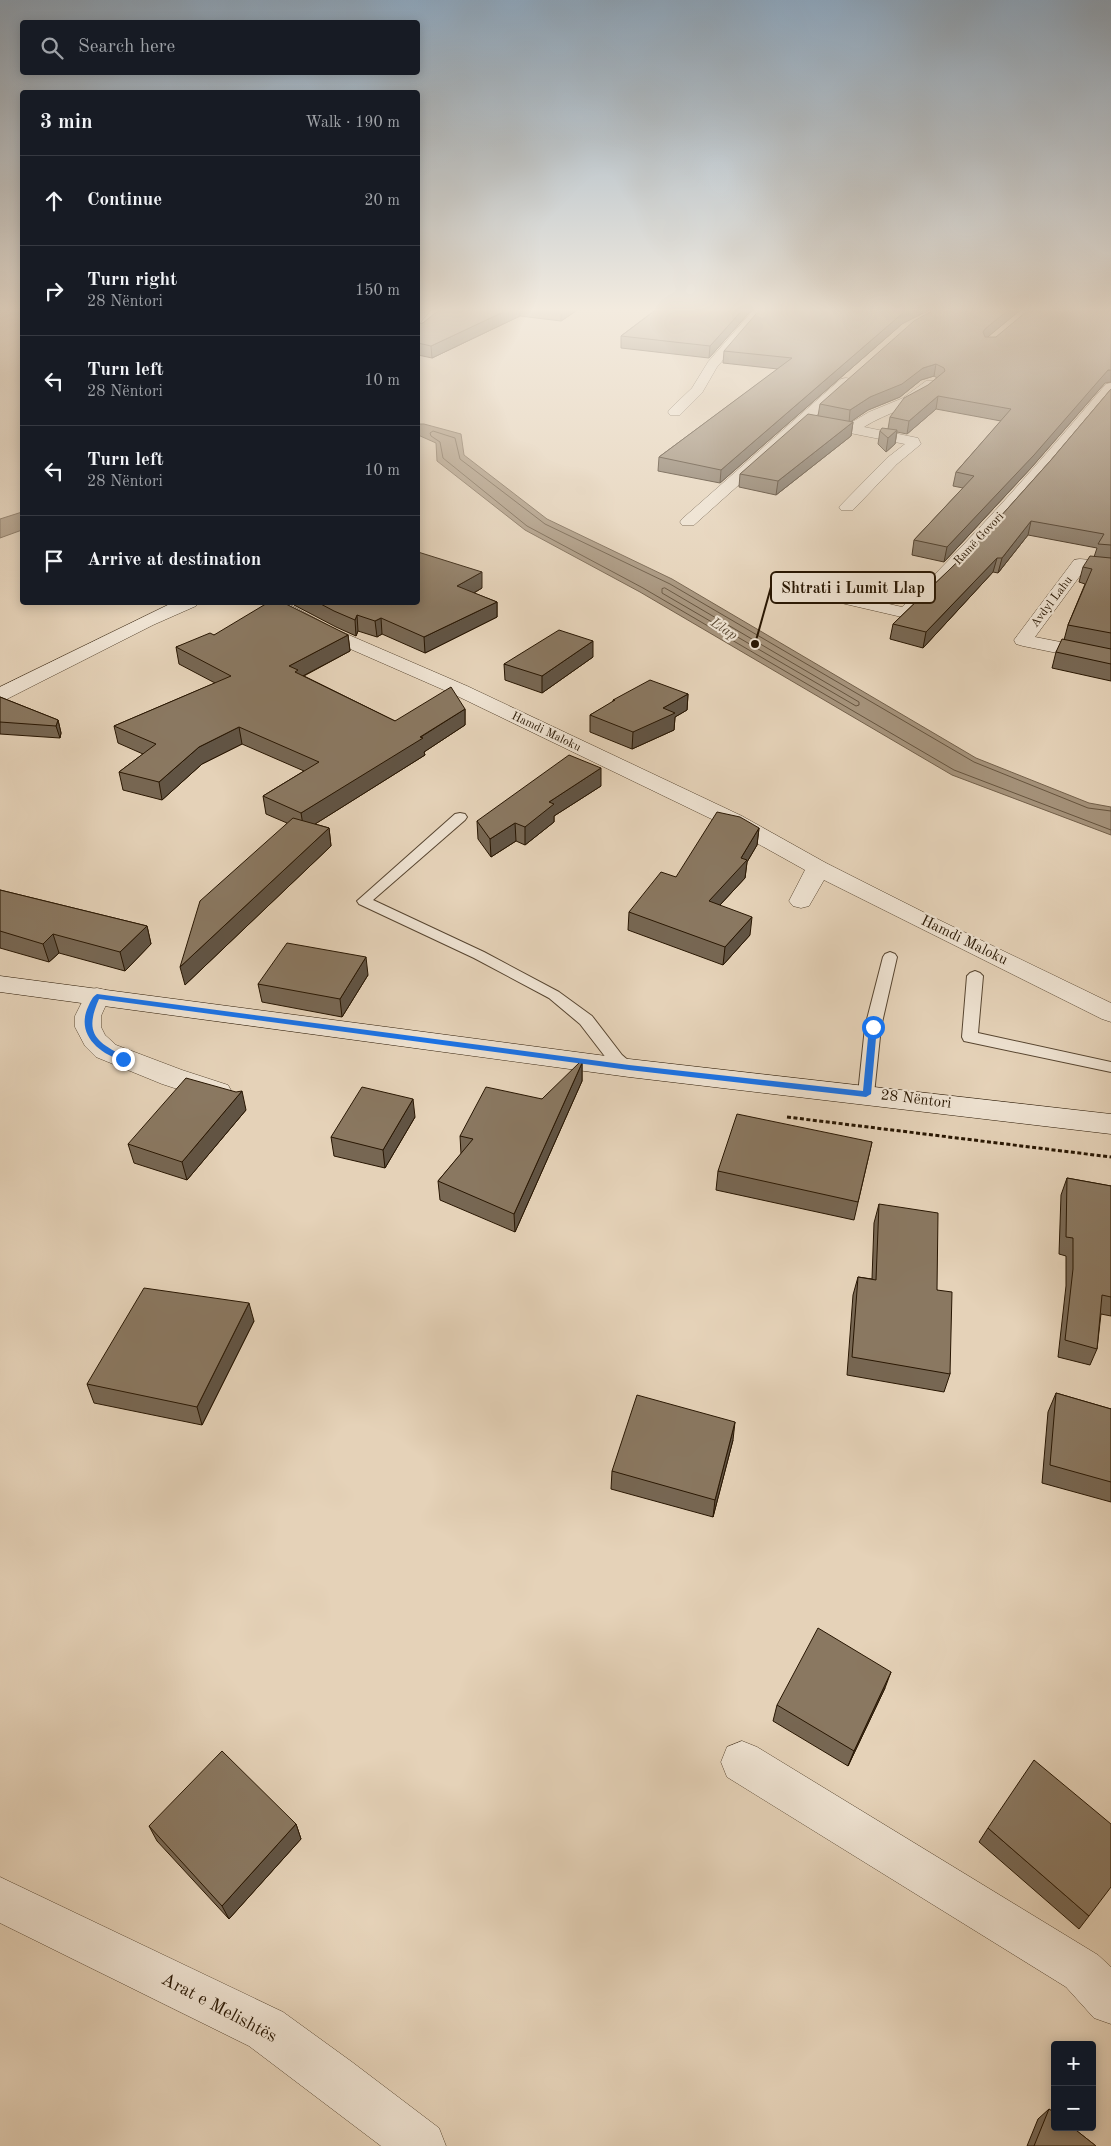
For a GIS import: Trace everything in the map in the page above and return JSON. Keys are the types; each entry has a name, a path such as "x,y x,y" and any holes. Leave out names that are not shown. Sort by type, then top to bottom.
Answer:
{"street":[{"path":"675,412 680,407"},
{"path":"688,522 818,407"},
{"path":"852,429 874,415 893,407"},
{"name":"Ramë Govori","path":"811,590 906,613 971,548 1041,470 1093,407"},
{"path":"804,420 913,440 914,444 892,461 847,507"},
{"name":"Avdyl Lahu","path":"1111,567 1080,564 1023,640 1111,658"},
{"path":"0,695 147,621 183,605"},
{"name":"Hamdi Maloku","path":"277,605 329,633 460,690 734,821 818,868 1111,1013"},
{"path":"801,901 818,868"},
{"name":"28 Nëntori","path":"0,984 629,1068 1111,1122"},
{"path":"97,996 88,1016 88,1027 94,1040 106,1051 172,1077 241,1099"},
{"path":"742,1762 1082,1971 1111,2001"},
{"name":"Arat e Melishtës","path":"0,1899 266,2029 335,2079 421,2146"}],"lane":[{"path":"460,817 364,901 479,955 554,995 586,1020 616,1059 629,1068"},
{"path":"866,1094 873,1027 890,957"},
{"path":"975,976 970,1037 1111,1067"}],"water":[{"name":"Llap","path":"420,424 461,434 464,455 547,519 672,579 976,758 1089,803 1111,807 1111,835 952,775 640,592 525,530 437,461 436,443 420,436"},
{"path":"20,513 20,531 0,538 0,519"}],"building":[{"path":"726,407 794,407 721,470 659,457"},
{"path":"836,407 854,407 850,410"},
{"path":"897,407 925,407 909,421 890,417"},
{"path":"1001,407 1076,407 1034,455 947,547 914,540 974,476 956,472 1011,409"},
{"path":"1096,407 1111,407 1111,545 1098,544 1104,534 1031,521 1002,558 997,558 926,632 893,624 975,545"},
{"path":"808,414 853,422 778,481 740,474"},
{"path":"882,428 897,430 888,438 880,431"},
{"path":"420,553 482,572 457,586 497,602 424,637 381,618 375,621 357,615 355,620 323,605 420,605"},
{"path":"1090,556 1111,558 1111,633 1068,625 1092,569 1083,567"},
{"path":"264,605 288,605 348,635 289,666 298,670 295,672 395,721 451,687 465,709 420,737 423,738 301,813 263,796 319,762 239,727 199,747 159,782 119,772 156,744 114,726 231,676 176,647 210,633 214,635"},
{"path":"559,630 593,641 542,676 504,664"},
{"path":"1062,639 1111,649 1111,664 1056,652"},
{"path":"650,680 688,694 663,708 675,713 633,732 590,715 615,700 613,700"},
{"path":"0,697 58,720 56,726 0,722"},
{"path":"569,755 601,768 549,802 554,804 525,827 515,823 490,839 477,821"},
{"path":"717,812 740,817 759,828 741,858 747,860 709,901 752,917 725,947 629,912 661,872 676,877"},
{"path":"293,818 329,828 180,967 200,901"},
{"path":"0,890 147,926 120,952 53,934 43,944 0,931"},
{"path":"287,943 366,957 340,999 258,984"},
{"path":"580,1062 582,1063 514,1214 438,1181 473,1139 460,1136 486,1087 542,1099"},
{"path":"186,1078 236,1092 242,1091 182,1162 128,1144"},
{"path":"362,1087 413,1099 383,1150 331,1137"},
{"path":"737,1114 872,1142 858,1202 718,1171"},
{"path":"1067,1178 1111,1186 1111,1297 1102,1295 1097,1349 1065,1340 1073,1269 1073,1238 1066,1237"},
{"path":"879,1204 938,1213 937,1290 952,1292 950,1374 852,1357 858,1277 876,1280"},
{"path":"144,1288 249,1303 197,1407 87,1384"},
{"path":"1056,1393 1111,1409 1111,1482 1050,1465"},
{"path":"637,1395 735,1422 715,1500 612,1471"},
{"path":"818,1628 891,1672 854,1751 777,1705"},
{"path":"222,1751 296,1824 222,1906 149,1826"},
{"path":"1034,1760 1111,1824 1111,1887 1089,1916 988,1828"},
{"path":"1049,2109 1051,2110 1051,2131 1077,2131 1096,2146 1034,2146"}],"place":[{"name":"Shtrati i Lumit Llap","path":"755,644"}],"route":[{"path":"123,1059 106,1051 94,1040 88,1027 88,1016 97,996 629,1068 866,1094 873,1027"}]}
